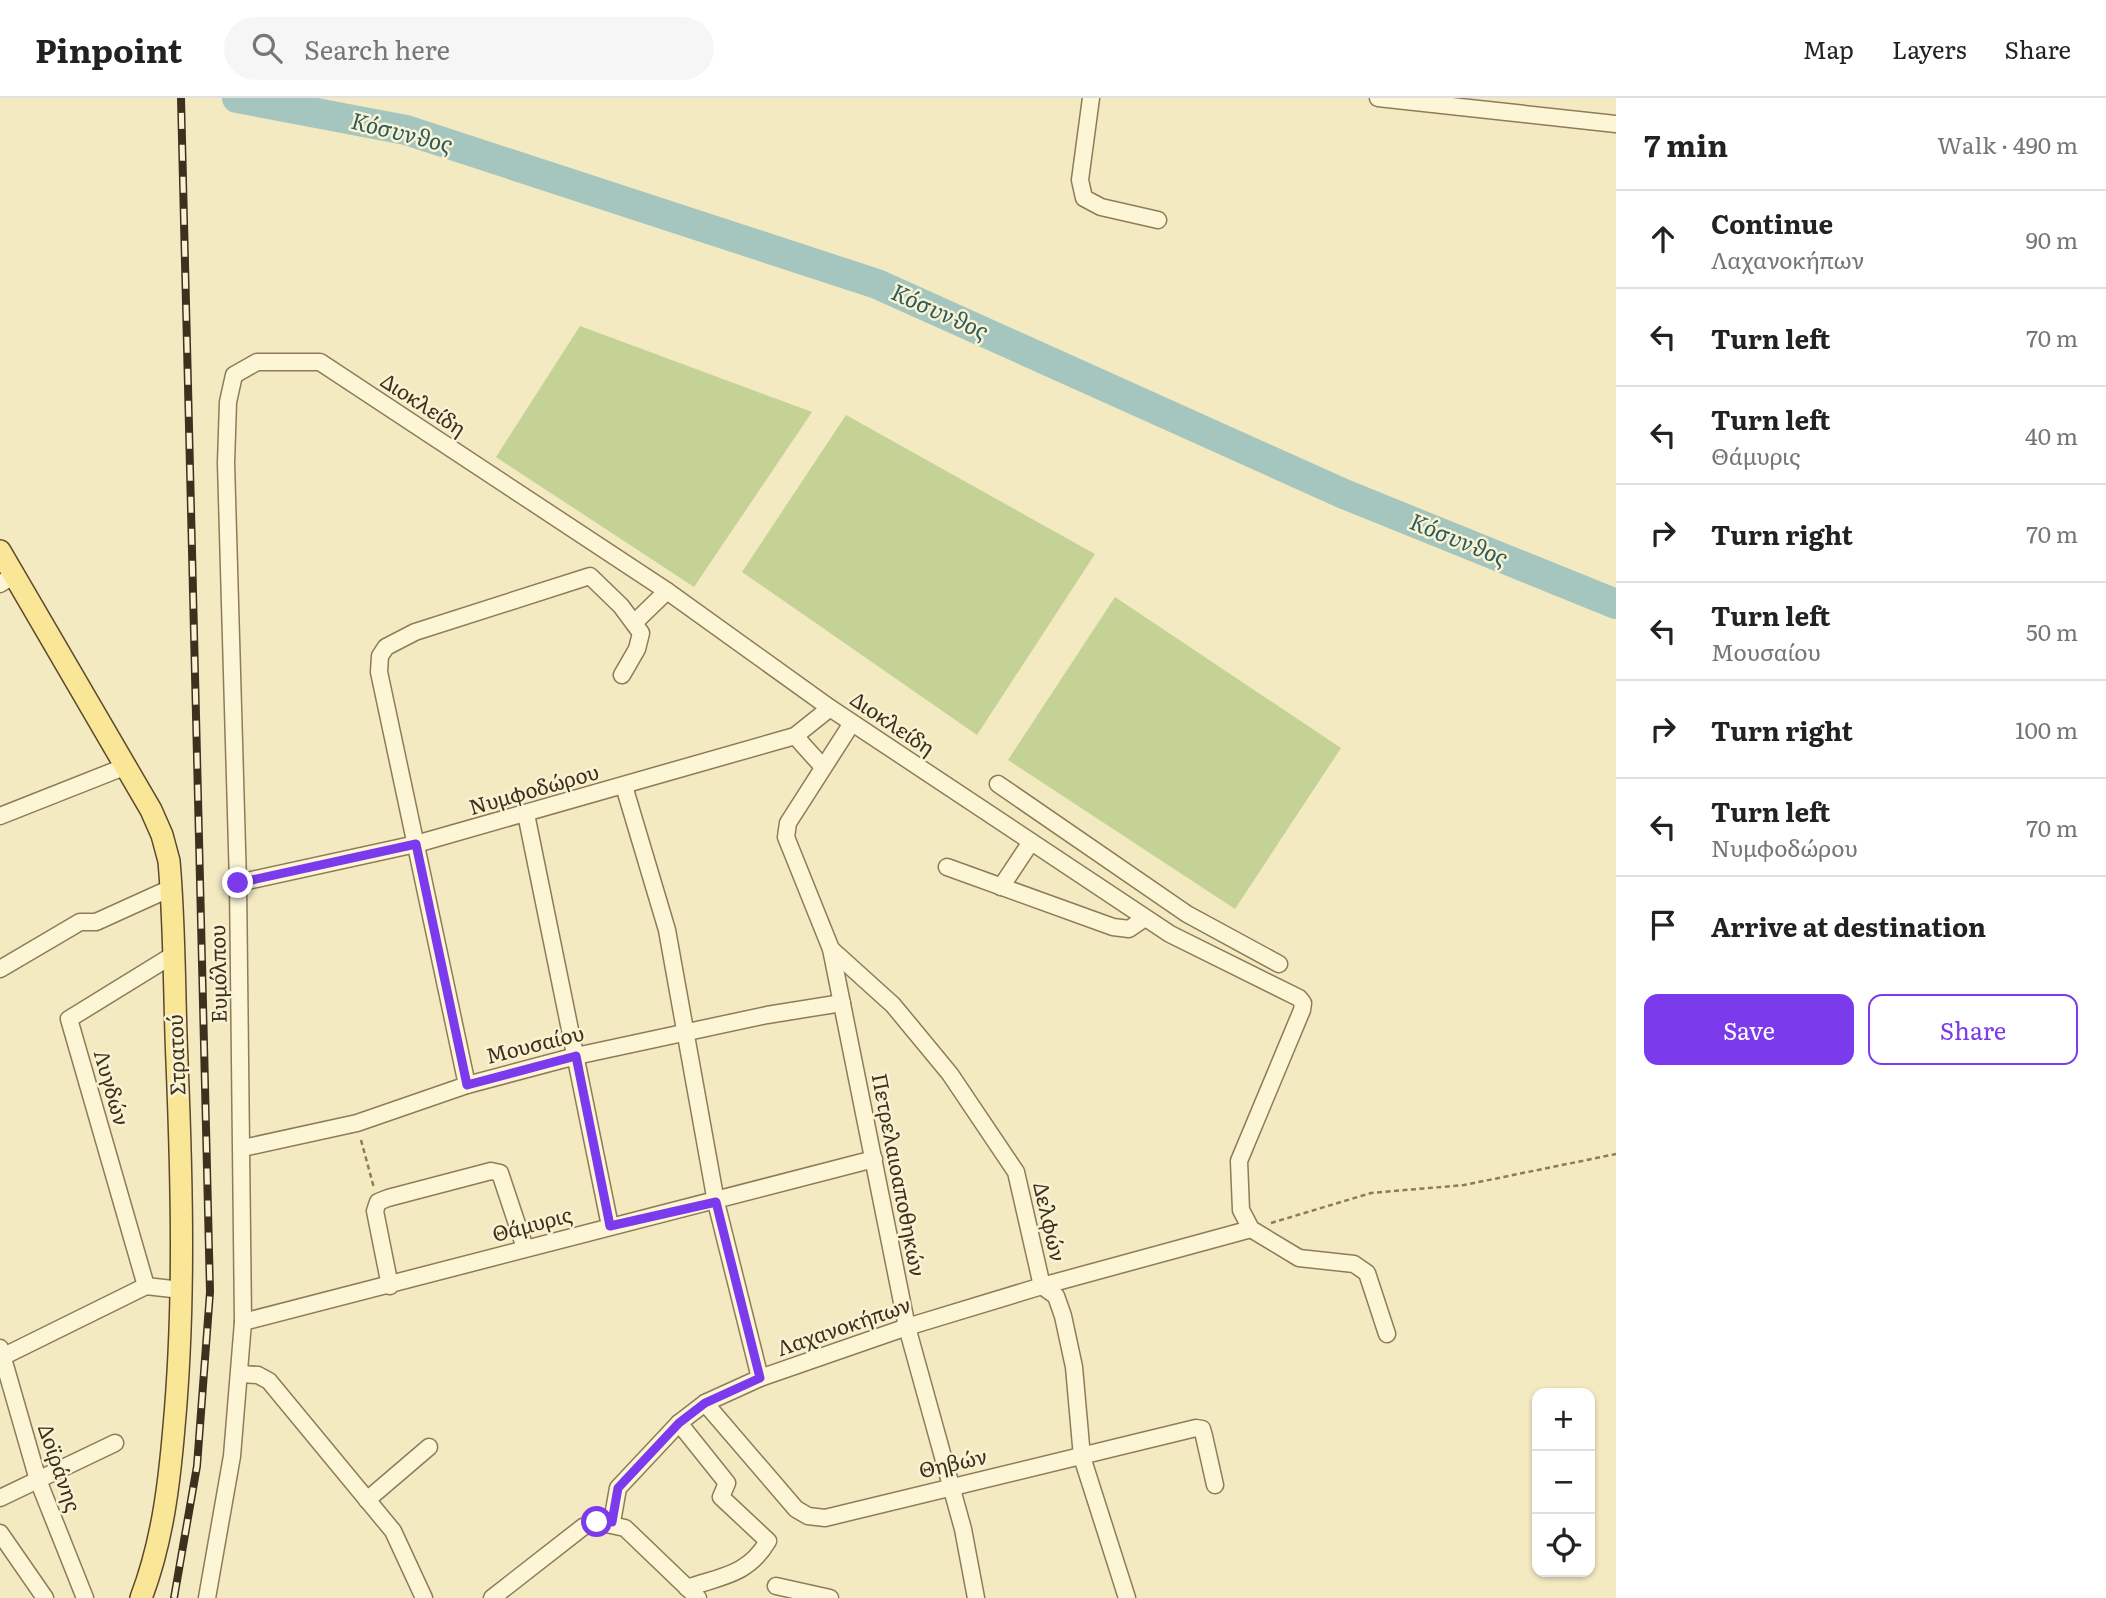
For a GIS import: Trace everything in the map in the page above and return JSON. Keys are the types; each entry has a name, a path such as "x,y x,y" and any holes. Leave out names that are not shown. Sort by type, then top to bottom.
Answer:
{"main road":[{"name":"Στρατού","path":"0,551 7,580 160,827 171,888 181,1155 181,1290 170,1470 162,1529 153,1567 141,1598"}],"street":[{"path":"1091,98 1080,180 1084,198 1101,207 1158,220"},
{"path":"1378,98 1616,124"},
{"name":"Διοκλείδη","path":"257,362 320,362 667,591 830,708 1145,918 1170,934 1299,998 1303,1003 1239,1161 1241,1210 1251,1229"},
{"name":"Ευμόλπου","path":"207,1598 232,1456 243,1322 238,883 226,463 228,402 234,375 257,362"},
{"path":"467,1085 379,672 380,656 386,647 415,632 590,576 594,577 634,623 641,638 622,675"},
{"path":"634,623 667,591"},
{"name":"Νυμφοδώρου","path":"238,883 416,844 794,736 830,708"},
{"name":"Πετρελαιοαποθηκών","path":"852,723 788,823 786,837 831,949 907,1327 950,1485 976,1598"},
{"path":"794,736 823,767"},
{"path":"0,816 124,766"},
{"path":"998,784 1186,914 1279,964"},
{"path":"624,786 667,930 716,1202 760,1378"},
{"path":"526,814 610,1226"},
{"path":"1001,887 1031,842"},
{"path":"947,867 1113,927 1129,929 1145,918"},
{"path":"0,969 80,922 96,922 171,888"},
{"path":"1170,934 1186,914"},
{"name":"Δελφών","path":"831,949 893,1005 950,1074 1016,1172 1042,1286 1056,1296 1063,1316 1074,1367 1082,1457 1127,1598"},
{"name":"Λυγδών","path":"146,1286 69,1019 173,955"},
{"name":"Μουσαίου","path":"243,1148 357,1123 467,1085 576,1056 685,1032 842,1003"},
{"name":"Θάμυρις","path":"243,1322 390,1286 610,1226 716,1202 874,1159"},
{"path":"390,1286 375,1211 378,1202 491,1171 500,1173 524,1248"},
{"path":"1251,1229 1299,1258 1354,1264 1367,1273 1387,1334"},
{"name":"Λαχανοκήπων","path":"612,1522 618,1488 679,1423 705,1403 760,1378 907,1327 1042,1286 1251,1229"},
{"path":"1,1353 146,1286 181,1290"},
{"name":"Δοϊράνης","path":"1,1353 4,1382 38,1480 85,1598"},
{"path":"240,1374 258,1376 269,1381 393,1531 424,1598"},
{"name":"Θηβών","path":"705,1403 796,1509 807,1516 825,1518 950,1485 1082,1457 1196,1427 1202,1429 1215,1485"},
{"path":"492,1598 583,1527 597,1522 612,1522 625,1528 693,1593 747,1567 757,1559 768,1541 721,1497 727,1482 679,1423"},
{"path":"0,1498 115,1443"},
{"path":"367,1500 429,1447"},
{"path":"0,1533 45,1598"},
{"path":"776,1586 830,1598"}],"path":[{"path":"357,1123 378,1202"},
{"path":"1251,1229 1357,1196 1464,1185 1616,1154"}],"green space":[{"path":"580,326 812,412 694,587 496,457"},
{"path":"846,415 1095,554 977,735 742,572"},
{"path":"1115,597 1341,748 1235,909 1008,760"}],"waterway":[{"name":"Κόσυνθος","path":"237,98 406,130 877,284 1344,494 1616,604"}],"railway":[{"path":"174,1598 197,1466 210,1292 181,98"}],"route":[{"path":"238,883 416,844 467,1085 576,1056 610,1226 716,1202 760,1378 705,1403 679,1423 618,1488 613,1504 612,1522 597,1522"}]}
